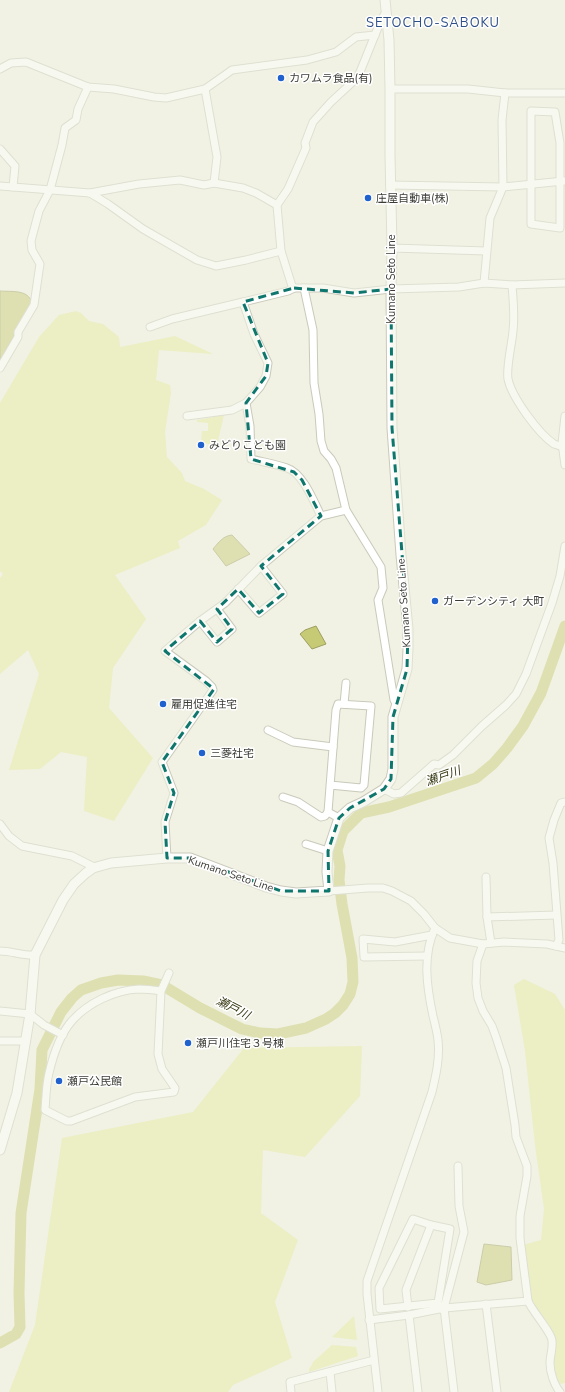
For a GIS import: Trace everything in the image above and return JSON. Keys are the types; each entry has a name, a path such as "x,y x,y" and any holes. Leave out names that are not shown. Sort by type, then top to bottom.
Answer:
{"main road":[{"name":"Kumano Seto Line","path":"384,789 391,778 393,769 392,723 407,669 408,649 408,629 392,428 390,89 385,0"},
{"path":"331,891 327,872 328,852 339,818 350,808 384,789"},
{"name":"Kumano Seto Line","path":"0,1150 2,1135 17,1093 30,1014 35,955 74,884 93,868 110,863 167,858 190,858 266,887 281,891 296,893 331,891"}],"street":[{"path":"294,288 292,286 281,251 276,205 288,189 306,148 305,143 313,122 348,84 358,77 381,20 386,12"},
{"path":"0,69 11,63 26,62 88,87 114,89 166,98 205,89 232,70 307,60 336,52 356,37 375,36"},
{"path":"0,368 18,337 18,332 34,305 40,264 32,250 31,241 39,211 50,190 65,128 76,120 78,109 88,87"},
{"path":"205,89 217,158 214,183"},
{"path":"390,89 468,89 505,93 565,93"},
{"path":"484,283 490,218 503,187 502,120 505,93"},
{"path":"531,111 556,112 563,143 563,181 560,228 531,224 531,111"},
{"path":"0,149 15,166 13,187"},
{"path":"0,186 90,193 139,184 180,180 204,185 214,183 243,188 256,193 276,205"},
{"path":"390,186 503,187 563,181"},
{"path":"90,193 143,229 196,260 216,266 281,251"},
{"path":"392,248 486,251"},
{"path":"150,327 167,320 288,291 294,288 323,288 354,293 391,289 459,287 484,283 512,285 565,283"},
{"path":"512,285 514,329 510,352 508,379 519,404 538,428 554,444 563,447"},
{"path":"304,288 313,330 314,383 319,414 321,441 324,451 336,468 346,510 381,567 383,588 378,600 394,700 397,705"},
{"path":"188,416 232,410 246,403 260,387 266,376 268,363 254,334 243,302"},
{"path":"246,403 250,426 251,459 289,468 294,472 302,480 321,516"},
{"path":"565,416 563,425 565,464"},
{"path":"167,858 165,822 174,793 162,762 213,690 206,681 165,651 200,621 225,603 261,566 321,516 346,510"},
{"path":"384,789 394,794 401,793 434,764 439,765 453,756 516,694 526,674 552,603 560,576 565,546"},
{"path":"238,589 259,613 283,594 261,566"},
{"path":"200,621 217,642 232,629 217,609"},
{"path":"344,704 346,683"},
{"path":"283,797 298,802 321,817 325,816 328,812 330,785 336,710 338,704 370,706 364,786 361,788 330,785"},
{"path":"268,730 293,742 333,747"},
{"path":"556,946 559,940 553,863 549,838 561,803 565,802"},
{"path":"328,812 339,818"},
{"path":"0,824 9,836 22,846 72,856 92,866 93,868"},
{"path":"306,844 328,852"},
{"path":"486,877 487,917 491,943"},
{"path":"331,891 374,888 392,890 411,901 424,914 433,932 427,956 426,980 438,1038 437,1070 432,1092 367,1281 369,1320 378,1392"},
{"path":"487,917 556,915"},
{"path":"427,956 364,957 362,939 395,942 433,932 450,938 483,944 511,942 547,944 565,948"},
{"path":"483,944 476,961 478,998 483,1011 492,1026 502,1055 511,1096 516,1137 527,1166 527,1176 520,1216 520,1238 522,1266 528,1301 532,1310 546,1328 552,1340 550,1364 554,1380 560,1392"},
{"path":"0,951 11,951 28,956 35,955"},
{"path":"161,989 139,989 118,992 100,1000 84,1010 71,1022 61,1034 49,1074 45,1110 67,1121 135,1096 174,1092 175,1088 162,1069 158,1054 161,989 169,973"},
{"path":"0,1011 30,1014 44,1025 61,1034"},
{"path":"0,1041 26,1041"},
{"path":"441,1307 464,1232 459,1206 458,1166"},
{"path":"454,1392 441,1307 450,1229 413,1219 379,1288 380,1309 441,1307 528,1301"},
{"path":"408,1307 406,1290 431,1225"},
{"path":"486,1304 497,1392"},
{"path":"369,1320 409,1315 441,1307"},
{"path":"409,1315 418,1392"},
{"path":"291,1392 290,1382 374,1360"},
{"path":"330,1372 332,1392"}],"highlighted area":[{"path":"294,288 354,293 391,289 392,428 408,629 407,669 393,717 391,779 384,789 350,808 339,818 328,851 329,891 281,891 190,858 167,858 165,822 174,793 162,762 214,689 165,651 200,621 217,642 232,629 217,609 238,589 259,613 283,594 261,566 321,516 302,480 294,472 251,459 246,403 266,376 268,363 243,302"}],"shaded area":[{"path":"0,291 23,293 27,295 32,303 0,361"},
{"path":"76,311 81,313 89,321 103,324 119,337 120,347 175,336 213,354 159,350 156,380 170,385 171,393 165,432 167,457 182,473 185,481 204,489 222,500 206,525 178,541 180,548 115,575 146,619 113,668 109,708 153,758 114,821 84,811 87,757 61,752 40,769 9,770 39,674 28,650 0,674 0,578 3,574 0,571 0,403 39,337 59,315"},
{"path":"224,415 217,445 201,443 202,431 208,431 208,423 197,422 197,420"},
{"path":"232,535 250,554 226,566 213,549 224,538"},
{"path":"316,626 326,644 312,649 300,634 305,630"},
{"path":"524,979 555,994 565,1010 565,1383 560,1384 551,1366 551,1335 525,1291 523,1245 541,1240 544,1209 535,1145 525,1051 514,985"},
{"path":"362,1046 360,1096 305,1157 263,1150 261,1213 298,1240 275,1302 292,1358 233,1385 228,1392 9,1392 35,1325 62,1138 193,1112 244,1048"},
{"path":"484,1244 511,1247 512,1280 486,1285 477,1282"},
{"path":"354,1316 357,1340 332,1337"},
{"path":"332,1345 356,1347 358,1356 309,1372 313,1362"}],"waterway":[{"name":"瀬戸川","path":"0,1343 16,1334 20,1327 19,1293 21,1213 40,1089 42,1050 61,1012 72,998 81,990 101,983 118,980 143,981 162,985 200,1008 242,1029 260,1033 278,1034 306,1028 335,1013 343,1005 350,994 353,982 352,958 342,904 339,880 340,866 337,850 343,831 361,813 389,807 476,778 493,764 523,726 541,693 565,626"}],"place":[{"name":"カワムラ食品(有)","path":"281,78"},
{"name":"庄屋自動車(株)","path":"368,198"},
{"name":"みどりこども園","path":"201,445"},
{"name":"ガーデンシティ 大町","path":"435,601"},
{"name":"雇用促進住宅","path":"163,704"},
{"name":"三菱社宅","path":"202,753"},
{"name":"瀬戸川住宅３号棟","path":"188,1043"},
{"name":"瀬戸公民館","path":"59,1081"}],"district":[{"name":"SETOCHO-SABOKU","path":"433,23"}]}
